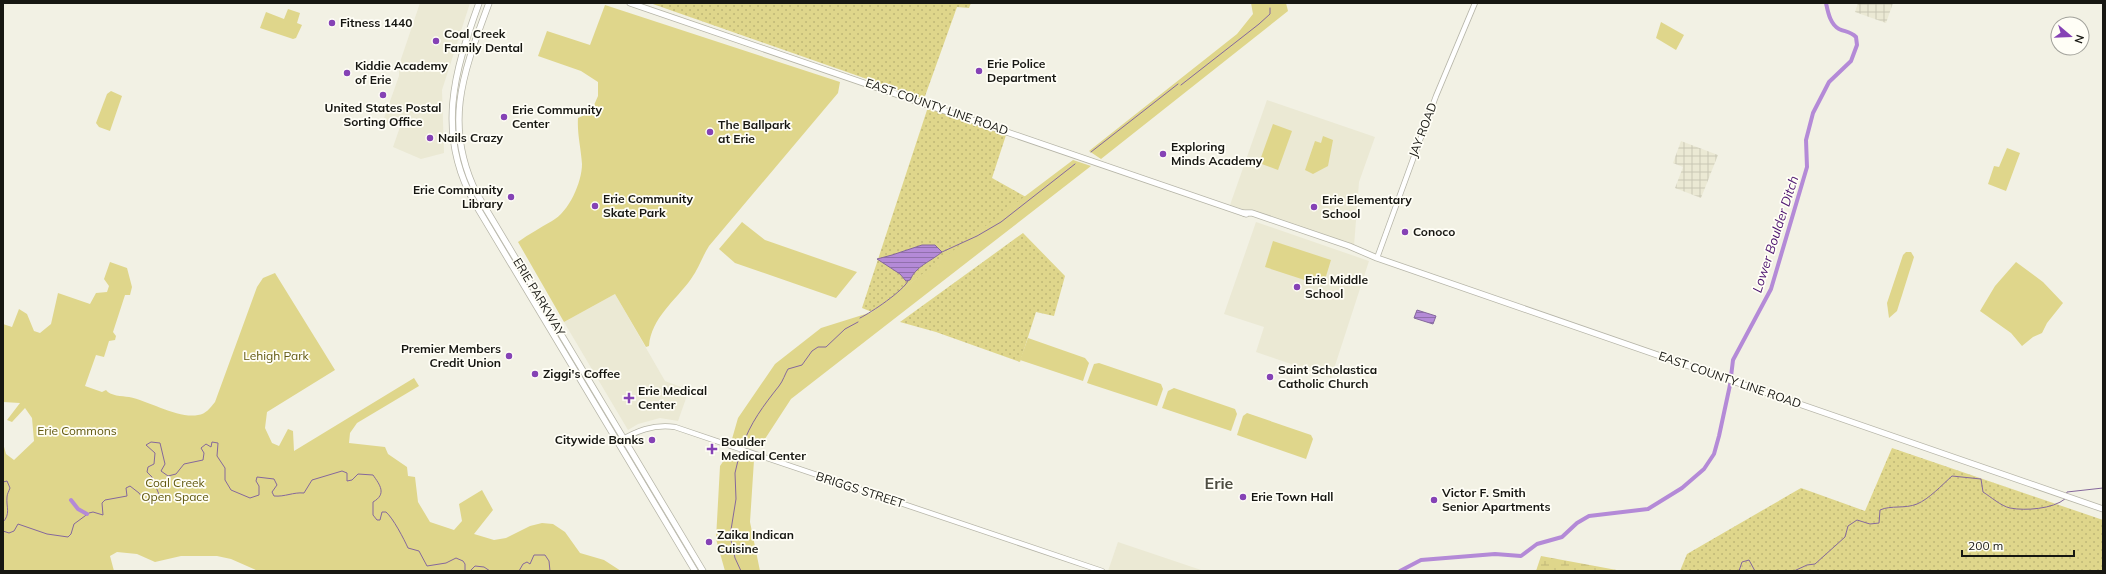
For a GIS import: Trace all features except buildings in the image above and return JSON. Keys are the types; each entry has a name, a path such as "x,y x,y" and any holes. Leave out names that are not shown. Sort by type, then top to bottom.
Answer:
{"main road":[{"name":"ERIE PARKWAY","path":"479,3 463,50 452,102 452,134 460,172 474,202 695,571"},
{"name":"ERIE PARKWAY","path":"489,3 472,51 461,89 458,124 465,166 477,194 703,571"},
{"name":"EAST COUNTY LINE ROAD","path":"630,3 1244,213 1252,213 1348,246 1377,258 2103,509"}],"street":[{"name":"JAY ROAD","path":"1377,258 1436,96 1475,3"},
{"name":"BRIGGS STREET","path":"618,442 647,428 664,426 681,429 1102,571"}],"shaded area":[{"path":"420,3 470,3 442,90 444,153 421,159 393,147 400,127 383,121 399,76 399,65"},
{"path":"1858,3 1893,3 1886,23 1855,12"},
{"path":"1267,100 1375,137 1359,182 1354,246 1230,205"},
{"path":"1681,141 1718,155 1701,198 1675,188 1683,167 1673,163"},
{"name":"Erie Middle School","path":"1256,222 1369,261 1331,378 1256,352 1264,327 1224,314"},
{"path":"922,245 935,245 942,252 916,271 910,280 906,281 900,274 877,259 892,255"},
{"path":"615,294 665,381 689,390 678,421 660,418 638,424 628,430 564,322"},
{"path":"1417,310 1436,316 1433,324 1414,318"},
{"path":"1118,542 1204,571 1108,571"}],"green space":[{"path":"650,3 971,3 969,8 957,7 924,99"},
{"path":"1251,3 1286,3 1288,11 1101,159 1089,151 1237,34 1253,14"},
{"path":"605,5 840,82 838,93 709,246 691,279 659,318 654,327 649,346 646,347 615,294 564,322 518,242 558,217 569,204 580,179 582,164 578,118 591,112 598,96 598,82 581,71 538,56 547,31 590,45"},
{"path":"288,9 300,13 297,23 302,25 296,38 293,39 260,28 266,12 284,19"},
{"path":"1661,22 1684,35 1676,50 1656,38"},
{"path":"111,91 122,96 110,131 99,127 96,123 107,94"},
{"path":"928,107 1007,132 992,178 1026,197 872,312 862,308"},
{"path":"1273,124 1292,131 1278,170 1259,163"},
{"path":"1323,136 1333,140 1328,166 1313,174 1305,170 1315,141 1321,143"},
{"path":"2007,148 2020,153 2006,191 1988,184 1994,166 1999,167"},
{"path":"1073,160 1091,166 791,399 759,448 732,439 738,418 775,364 821,328 872,312"},
{"path":"742,222 765,240 857,272 836,298 735,263 719,249"},
{"path":"1023,233 1065,276 1054,316 1036,312 1020,362 936,332 900,322"},
{"path":"1273,241 1331,260 1323,286 1265,267"},
{"path":"1906,252 1911,252 1914,257 1897,311 1889,318 1887,303 1903,255"},
{"name":"Coal Creek Open Space","path":"110,262 127,268 132,287 130,295 125,295 113,332 116,336 115,340 109,341 104,357 96,355 85,386 102,392 106,390 113,395 137,399 173,412 190,416 203,413 215,402 257,287 263,278 275,273 335,370 267,412 265,428 272,443 279,446 288,429 293,431 294,451 414,378 419,386 357,423 350,433 349,443 385,447 388,454 407,467 408,476 415,477 418,502 430,522 454,530 462,521 459,504 482,490 493,510 474,534 494,540 506,538 530,526 542,523 553,524 565,532 580,553 604,560 621,571 258,571 231,559 217,556 181,556 155,562 137,554 117,552 110,556 114,571 3,571 3,443 6,454 14,460 34,441 32,418 25,408 12,422 7,420 20,403 3,402 3,324 12,327 19,309 27,314 34,331 40,333 51,324 58,293 90,304 96,293 107,292 109,286 104,279"},
{"path":"2016,262 2043,282 2063,303 2047,323 2042,333 2033,337 2022,346 2011,333 1980,311 1995,286"},
{"path":"1028,338 1085,358 1089,363 1083,381 1020,360"},
{"path":"1099,363 1161,384 1163,389 1157,406 1087,383 1094,364"},
{"path":"1174,388 1235,409 1237,414 1231,431 1162,408 1168,391"},
{"path":"1247,413 1311,435 1313,439 1306,459 1237,435 1243,416"},
{"path":"1892,448 2103,520 2103,571 1680,571 1687,554 1801,488 1865,511"},
{"path":"729,453 754,460 750,522 760,571 725,571 716,539 720,466"},
{"path":"1541,556 1622,571 1536,571"}],"waterway":[{"name":"Lower Boulder Ditch","path":"1400,571 1421,560 1495,554 1521,556 1537,544 1562,537 1577,523 1589,516 1648,509 1682,488 1704,469 1714,454 1719,436 1730,385 1733,360 1771,289 1807,167 1806,140 1813,113 1829,82 1851,61 1857,45 1856,37 1854,35 1839,29 1833,24 1826,3"},
{"path":"1181,85 1259,24 1270,14 1270,8"},
{"path":"1091,152 1178,84"},
{"path":"942,252 977,236 1001,222 1075,164"},
{"path":"860,318 894,296 908,281"},
{"path":"742,447 753,422 780,384 788,369 802,365 812,351 818,347 826,347 845,329 858,322"},
{"path":"3,531 9,533 14,531 18,524 47,534 68,537 71,534 74,524 89,513 93,512 103,515 102,503 105,500 127,496 126,488 130,486 139,493 145,501 155,503 160,497 152,477 147,472 148,467 154,464 155,453 146,445 151,442 160,443 165,464 161,471 168,476 176,474 184,464 203,460 204,453 201,448 206,444 211,447 212,442 218,443 217,456 225,468 225,480 231,490 250,498 259,495 259,486 256,481 257,477 274,479 277,485 272,492 274,496 282,496 304,493 312,480 342,471 347,473 347,481 352,480 358,474 373,475 381,489 380,496 373,502 373,515 377,520 380,520 382,512 386,512 395,524 408,548 419,551 427,566 446,563 456,558 463,561 465,564 465,571"},
{"path":"740,452 735,473 736,499 730,536 735,558 741,571"},
{"path":"1794,571 1807,565 1815,564 1845,537 1848,526 1857,520 1870,524 1879,523 1880,510 1908,506 1922,502 1952,476 1981,479 1983,492 2010,508 2023,509 2046,507 2065,499"},
{"path":"3,482 7,481 10,488 7,496 8,513 3,522"},
{"path":"2066,494 2067,492 2103,488"},
{"path":"71,500 78,509 87,514"},
{"path":"519,571 523,564 527,562 530,564 534,555 545,555 549,561 550,571"},
{"path":"1739,571 1742,562 1749,560 1755,571"},
{"path":"470,571 475,566 484,567 490,571"}],"place":[{"name":"Fitness 1440","path":"332,23"},
{"name":"Coal Creek Family Dental","path":"436,41"},
{"name":"Erie Police Department","path":"979,71"},
{"name":"Kiddie Academy of Erie","path":"347,73"},
{"name":"United States Postal Sorting Office","path":"383,95"},
{"name":"Erie Community Center","path":"504,117"},
{"name":"The Ballpark at Erie","path":"710,132"},
{"name":"Nails Crazy","path":"430,138"},
{"name":"Exploring Minds Academy","path":"1163,154"},
{"name":"Erie Community Library","path":"511,197"},
{"name":"Erie Community Skate Park","path":"595,206"},
{"name":"Erie Elementary School","path":"1314,207"},
{"name":"Conoco","path":"1405,232"},
{"name":"Erie Middle School","path":"1297,287"},
{"name":"Premier Members Credit Union","path":"509,356"},
{"name":"Ziggi's Coffee","path":"535,374"},
{"name":"Saint Scholastica Catholic Church","path":"1270,377"},
{"name":"Erie Medical Center","path":"629,398"},
{"name":"Citywide Banks","path":"652,440"},
{"name":"Boulder Medical Center","path":"712,449"},
{"name":"Erie Town Hall","path":"1243,497"},
{"name":"Victor F. Smith Senior Apartments","path":"1434,500"},
{"name":"Zaika Indican Cuisine","path":"709,542"}],"district":[{"name":"Erie","path":"1219,483"}],"park label":[{"name":"Lehigh Park","path":"276,356"},
{"name":"Erie Commons","path":"77,431"}]}
